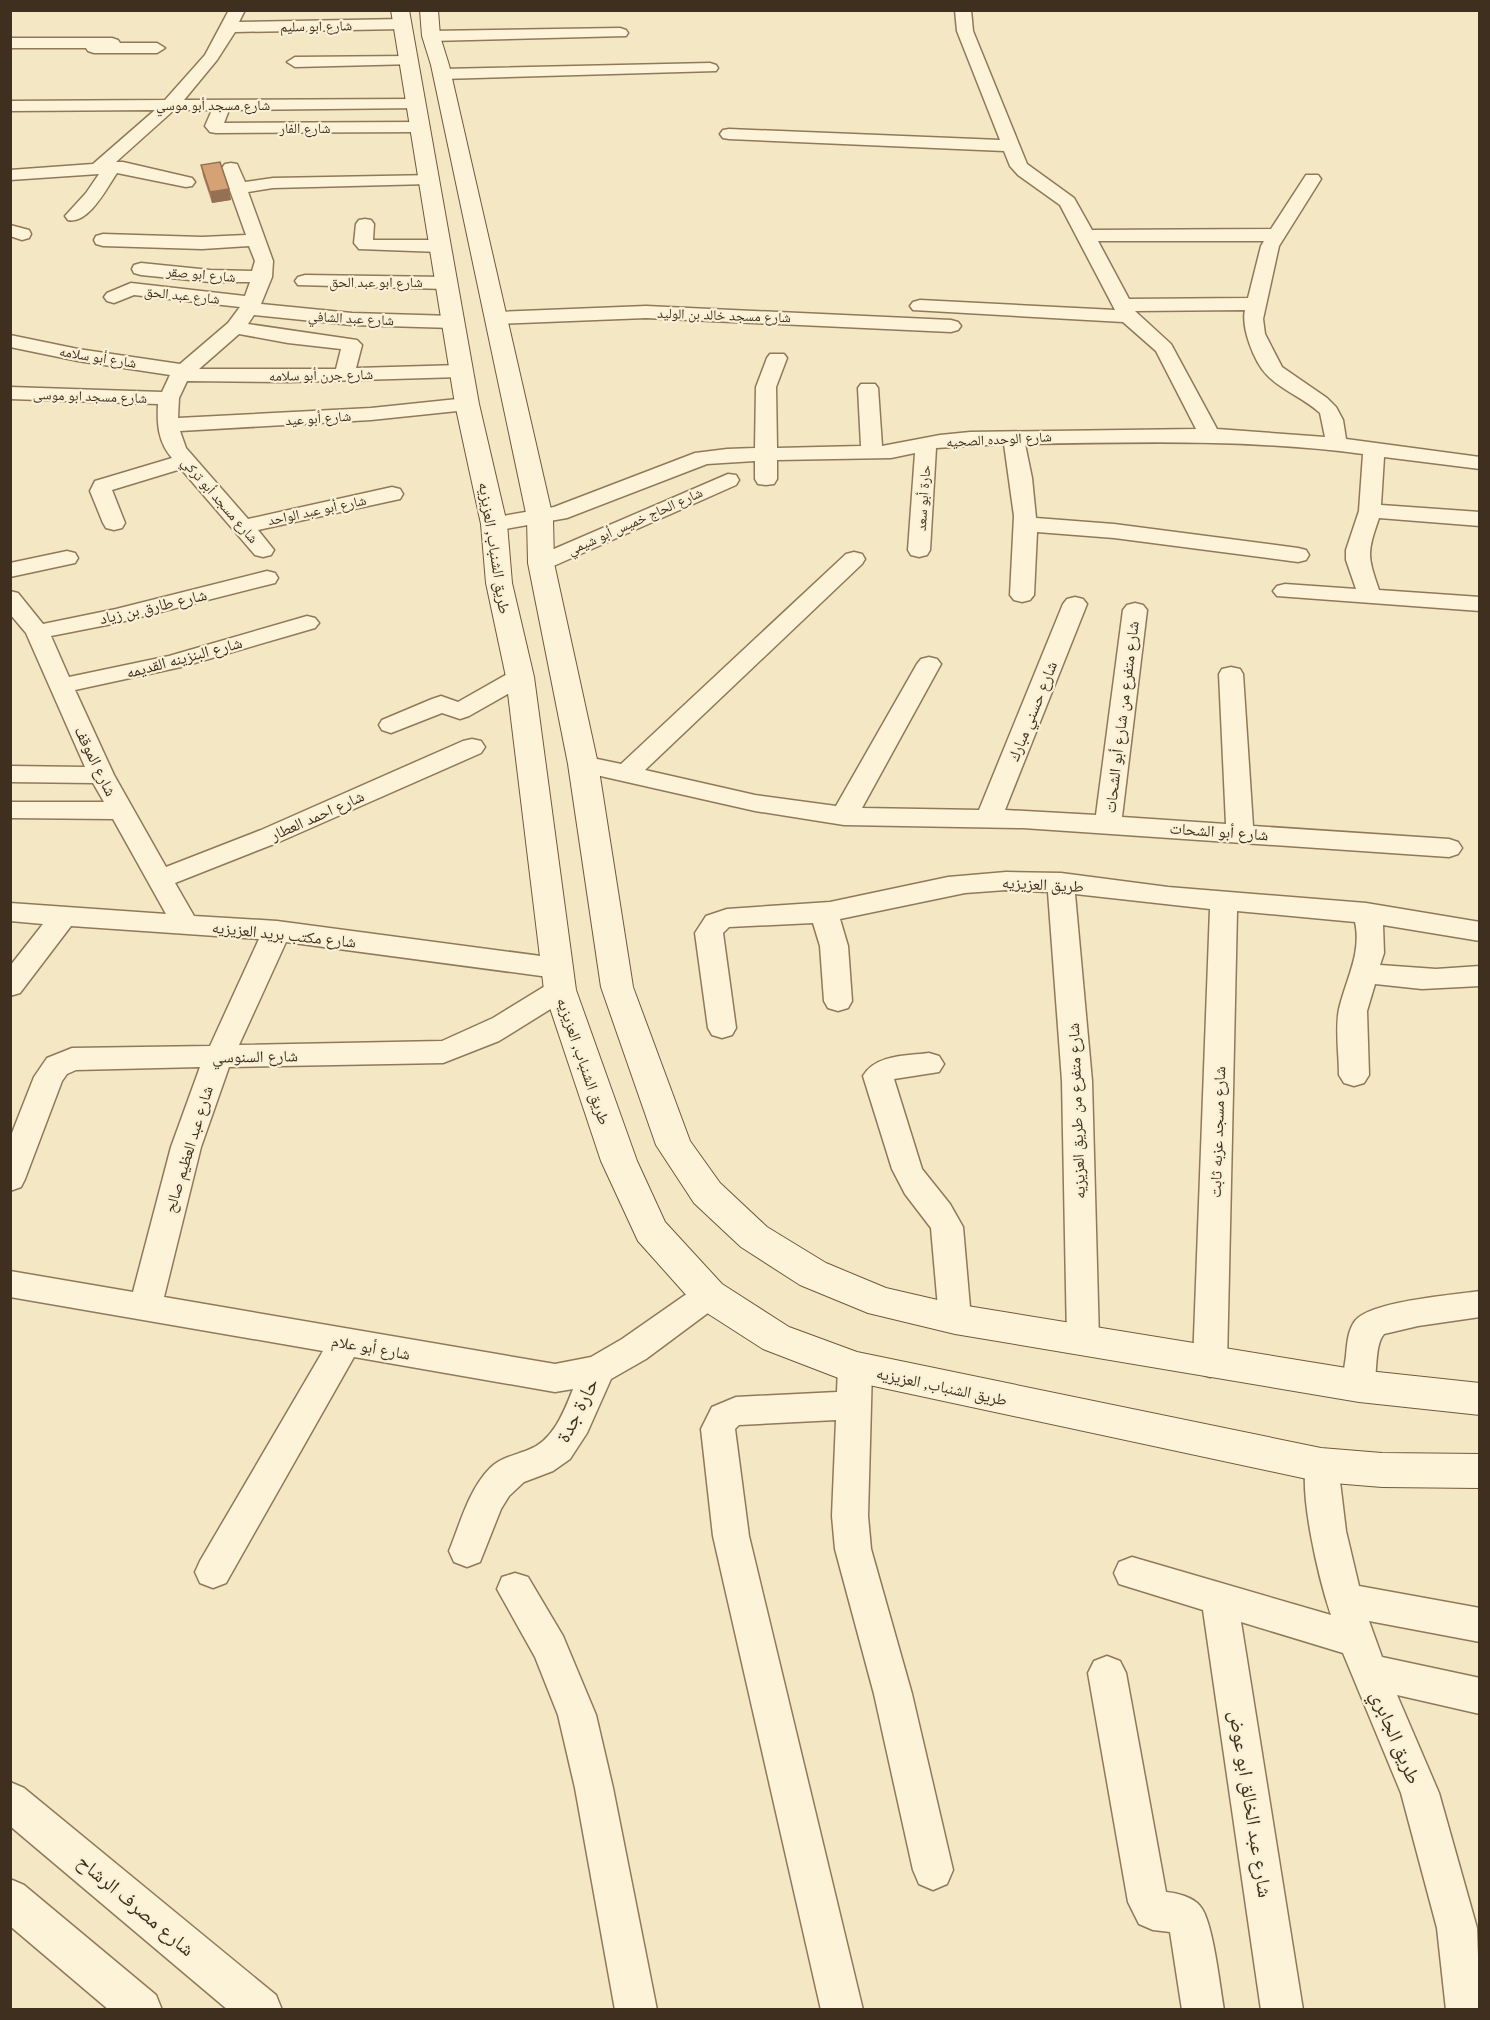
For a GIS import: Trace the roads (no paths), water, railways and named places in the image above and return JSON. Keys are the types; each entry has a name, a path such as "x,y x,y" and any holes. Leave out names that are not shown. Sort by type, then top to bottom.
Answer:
{"street":[{"path":"74,216 93,196 106,167 171,105 207,65 230,27 237,10"},
{"path":"963,10 965,31 1019,166 1025,173 1068,202 1125,310 1164,348 1210,435"},
{"name":"شارع ابو سليم","path":"230,27 424,37"},
{"path":"424,37 620,33"},
{"path":"424,37 705,64"},
{"path":"424,37 496,318 540,518 542,562 583,764 617,987 674,1145 707,1193 746,1230 813,1274 881,1302 955,1319 1210,1363 1359,1386 1479,1399"},
{"name":"طريق الشنباب, العزيزيه","path":"424,37 409,61 467,404 494,524 499,583 520,676 558,979 619,1161 651,1231 710,1295 776,1338 855,1368 1321,1465 1382,1470 1479,1472"},
{"path":"10,43 112,43"},
{"path":"92,43 93,48 157,48"},
{"path":"295,62 409,61"},
{"name":"شارع مسجد أبو موسي","path":"10,106 223,105 418,116"},
{"name":"شارع الفار","path":"223,105 214,126 216,128 418,116"},
{"path":"729,134 1011,146"},
{"path":"10,175 106,167 143,170 186,182"},
{"name":"شارع مسجد أبو تركي","path":"231,168 264,261 262,278 251,306 235,327 183,373 168,398 167,425 176,450 263,550"},
{"path":"238,188 273,183 429,179"},
{"path":"1312,179 1270,246 1253,319 1255,334 1274,370 1320,402 1329,411 1333,420 1336,444"},
{"path":"365,224 363,243 366,245 443,264"},
{"path":"1085,236 1277,235"},
{"path":"103,240 202,243 257,240"},
{"path":"361,262 443,264"},
{"name":"شارع ابو عبد الحق","path":"305,281 443,264"},
{"name":"شارع ابو صقر","path":"141,269 210,276 262,278"},
{"name":"شارع عبد الحق","path":"114,297 131,289 251,306"},
{"path":"900,305 1125,310 1257,304"},
{"name":"شارع عبد الشافي","path":"251,306 352,319 453,322"},
{"name":"شارع مسجد خالد بن الوليد","path":"496,318 646,312 951,326"},
{"path":"235,327 288,337 350,344 352,345 344,375"},
{"name":"شارع أبو سلامه","path":"10,341 183,373"},
{"path":"766,479 765,387 777,358"},
{"name":"شارع جرن أبو سلامه","path":"183,373 344,375 461,371"},
{"path":"868,388 872,453"},
{"name":"شارع مسجد ابو موسى","path":"10,393 168,398"},
{"name":"شارع أبو عيد","path":"167,425 371,414 467,404"},
{"name":"شارع الوحده الصحيه","path":"494,524 540,518 703,458 727,455 900,451 955,439 1013,436 1210,435 1336,444 1479,463"},
{"path":"1013,436 1021,472 1026,524 1022,596"},
{"name":"حارة أبو سعد","path":"919,550 926,445"},
{"path":"1370,597 1357,560 1370,511 1374,449"},
{"path":"114,523 101,491 103,486 185,461"},
{"path":"481,468 528,462"},
{"name":"شارع الحاج خميس أبو شيمي","path":"542,562 728,480"},
{"name":"شارع أبو عبد الواحد","path":"243,527 392,494"},
{"path":"1370,511 1479,519"},
{"path":"1026,524 1114,531 1298,555"},
{"path":"10,570 67,558"},
{"path":"626,774 854,559"},
{"name":"شارع طارق بن زياد","path":"38,632 117,616 267,578"},
{"path":"1285,591 1479,604"},
{"name":"شارع الموقف","path":"10,598 38,632 101,775 185,924"},
{"name":"شارع حسني مبارك","path":"989,818 1075,604"},
{"name":"شارع متفرع من شارع أبو الشحات","path":"1108,824 1135,610"},
{"name":"شارع البنزينه القديمه","path":"61,686 173,662 307,623"},
{"path":"844,816 929,664"},
{"path":"1230,674 1240,833"},
{"path":"390,725 441,704 458,711 520,676"},
{"name":"شارع احمد العطار","path":"160,879 270,836 472,747"},
{"name":"شارع أبو الشحات","path":"583,764 755,802 844,816 989,818 1108,824 1449,848"},
{"path":"10,774 101,775"},
{"path":"10,810 121,811"},
{"name":"طريق العزيزيه","path":"722,1028 711,926 727,918 824,912 939,886 1013,880 1061,882 1224,900 1366,912 1479,932"},
{"name":"شارع متفرع من طريق العزيزيه","path":"1061,882 1077,1081 1083,1340"},
{"name":"شارع مسجد عزبه ثابت","path":"1210,1363 1224,900"},
{"name":"شارع مكتب بريد العزيزيه","path":"10,912 277,931 558,979"},
{"path":"824,912 834,946 838,1001"},
{"path":"1354,1075 1353,1011 1370,953 1371,933 1366,912"},
{"path":"10,986 65,915"},
{"name":"شارع عبد العظيم صالح","path":"145,1307 196,1116 219,1057 277,931"},
{"path":"1364,972 1414,980 1439,981 1479,976"},
{"name":"شارع السنوسي","path":"10,1179 49,1077 57,1066 72,1059 443,1052 467,1046 487,1035 558,979"},
{"path":"929,1064 889,1070 878,1076 907,1169 916,1186 939,1213 947,1227 955,1319"},
{"name":"شارع أبو علام","path":"10,1284 555,1378 598,1370 634,1349 710,1295"},
{"path":"1359,1386 1367,1329 1374,1322 1388,1317 1460,1309 1479,1304"},
{"path":"213,1572 345,1342"},
{"path":"855,1368 850,1516 853,1549 893,1694 933,1870"},
{"name":"حارة جدة","path":"467,1551 494,1489 502,1478 514,1470 545,1460 558,1449 567,1436 598,1370"},
{"path":"842,2010 731,1536 718,1430 720,1421 727,1414 736,1412 854,1405"},
{"name":"طريق الجابري","path":"1321,1465 1328,1531 1344,1600 1363,1656 1420,1793 1457,1928 1467,2010"},
{"path":"1132,1573 1219,1599 1363,1656 1479,1696"},
{"path":"515,1589 550,1648 577,1715 594,1788 636,2010"},
{"name":"شارع عبد الخالق ابو عوض","path":"1219,1599 1282,2010"},
{"path":"1344,1600 1479,1625"},
{"path":"1107,1672 1148,1902 1154,1910 1176,1912 1188,1922 1203,2010"},
{"name":"شارع مصرف الرشاح","path":"10,1801 261,2010"},
{"path":"10,1899 141,2010"}]}
